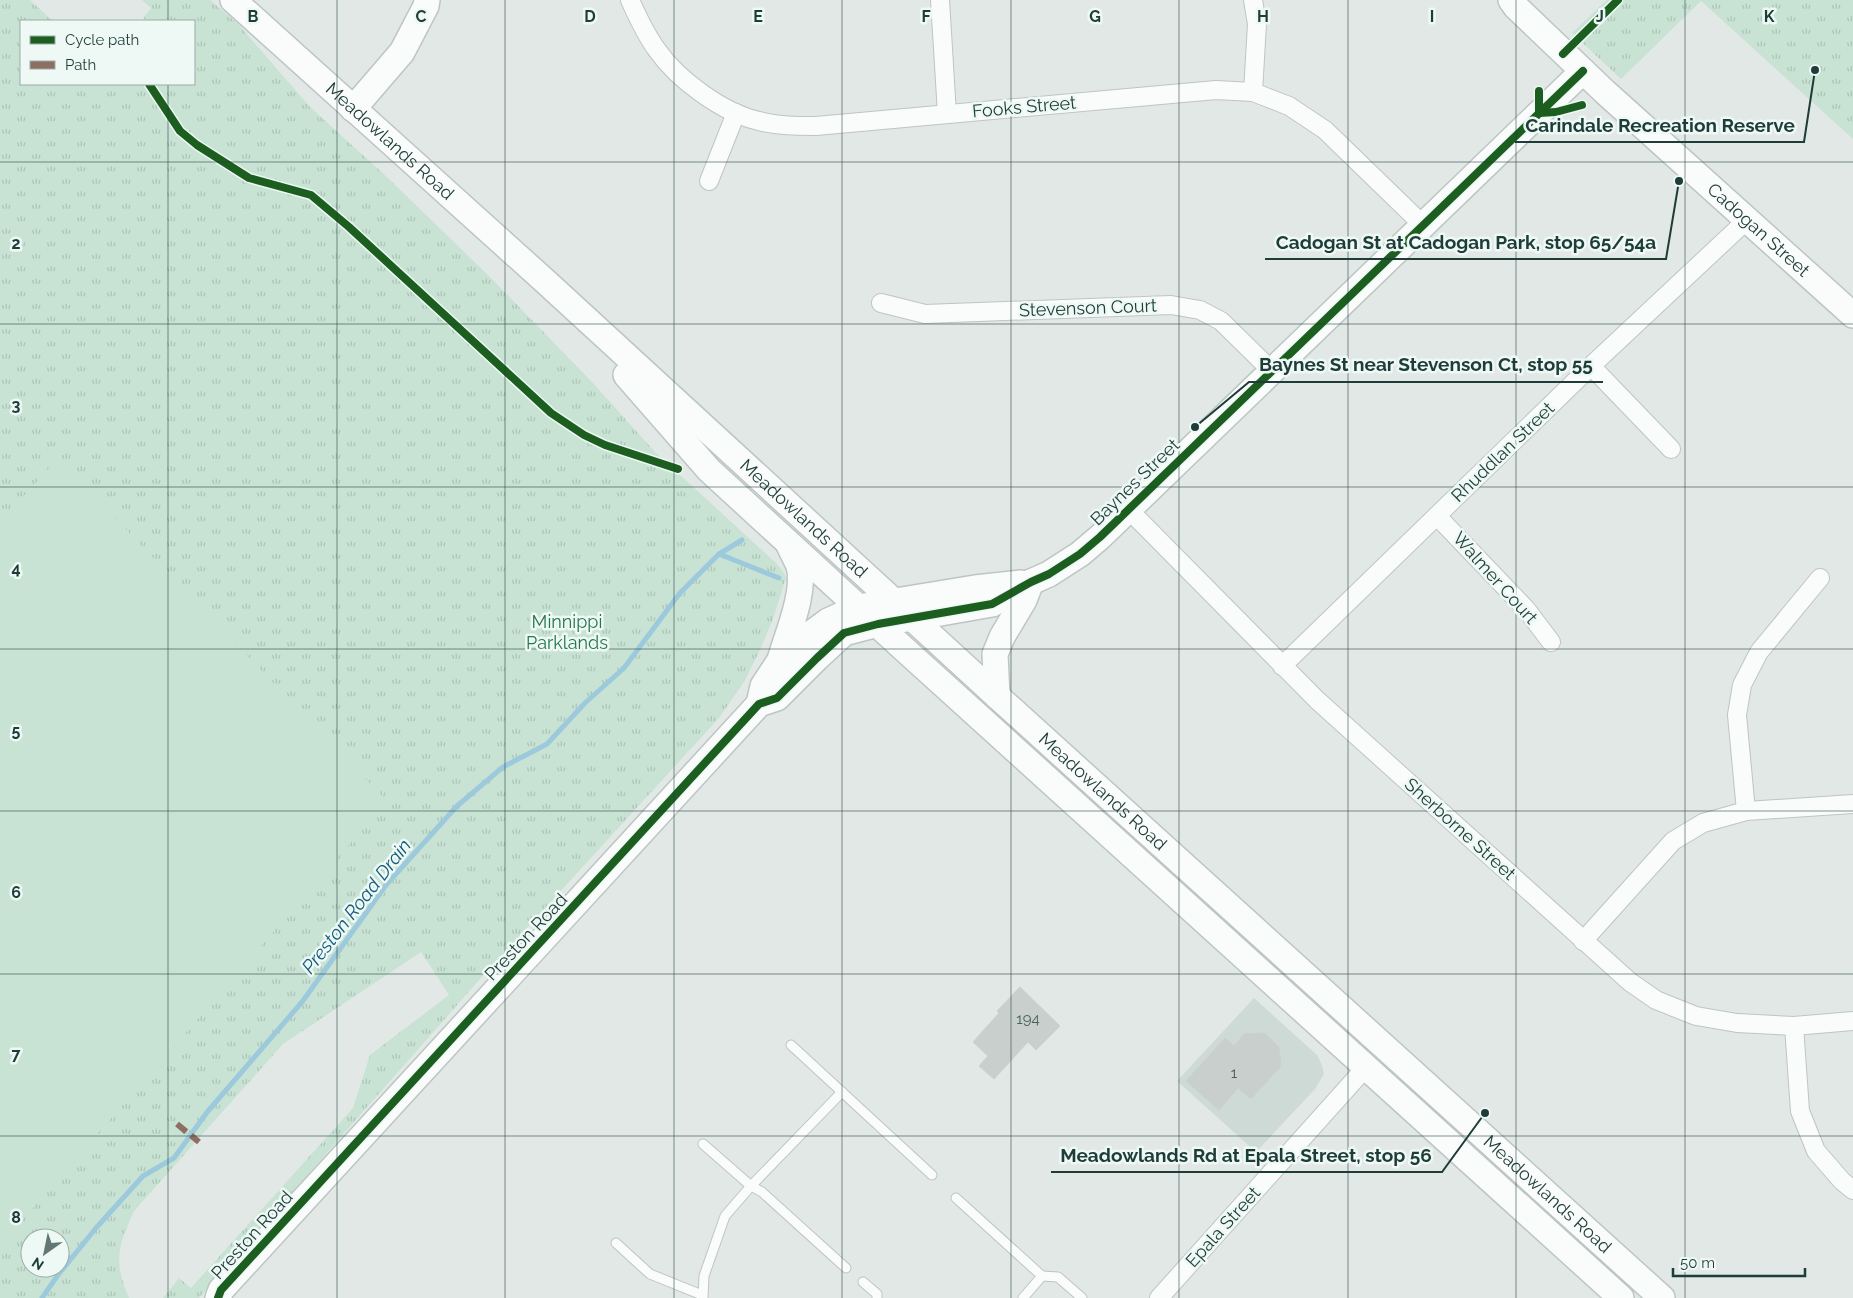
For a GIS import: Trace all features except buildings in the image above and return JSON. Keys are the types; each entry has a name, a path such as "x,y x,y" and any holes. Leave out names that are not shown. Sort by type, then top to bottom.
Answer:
{"main road":[{"name":"Meadowlands Road","path":"233,0 546,282 912,619 1662,1298"},
{"path":"353,109 402,52 426,6 427,0"},
{"name":"Cadogan Street","path":"1511,0 1583,71 1853,315"},
{"name":"Baynes Street","path":"878,624 992,604 1049,574 1080,554 1100,537 1583,71"},
{"name":"Meadowlands Road","path":"546,282 709,470 1621,1298"},
{"path":"780,660 797,602 800,583 799,567 786,540"},
{"path":"997,696 996,654 1002,637 1024,600 1031,582"},
{"name":"Baynes Street","path":"859,607 975,588 1031,582"},
{"name":"Preston Road","path":"759,704 763,686 780,660 821,626 859,607"},
{"name":"Preston Road","path":"218,1298 221,1290 759,704 777,698 824,651 844,634 878,624"}],"street":[{"name":"Fooks Street","path":"630,0 642,28 658,52 681,76 708,97 736,113 758,121 785,125 816,126 1216,90 1253,92 1290,106 1325,130 1423,225"},
{"path":"940,0 947,114"},
{"path":"1253,0 1257,24 1253,92"},
{"path":"708,181 736,113"},
{"name":"Rhuddlan Street","path":"1282,666 1591,366 1748,220"},
{"name":"Stevenson Court","path":"881,303 925,314 1171,305 1200,310 1221,320 1272,371"},
{"path":"1591,366 1671,449"},
{"name":"Sherborne Street","path":"1128,509 1282,666 1325,707 1630,982 1656,1000 1696,1016 1737,1023 1794,1026 1853,1021"},
{"name":"Walmer Court","path":"1438,516 1526,609 1551,642"},
{"path":"1746,811 1737,715 1742,685 1760,652 1820,578"},
{"path":"1583,940 1673,841 1704,822 1746,811 1853,804"},
{"path":"1794,1026 1800,1111 1816,1151 1842,1181 1853,1190"},
{"name":"Epala Street","path":"1159,1298 1367,1066"}],"lane":[{"path":"791,1046 932,1175"},
{"path":"616,1243 650,1274 703,1296 704,1276 725,1216 751,1186 842,1092"},
{"path":"703,1144 751,1186 762,1192 846,1268"},
{"path":"956,1198 1042,1276 1058,1277 1082,1298"},
{"path":"1023,1298 1042,1276"},
{"path":"863,1282 877,1294 877,1298"}],"shaded area":[{"path":"1254,998 1318,1056 1324,1074 1315,1089 1256,1152 1177,1081"}],"green space":[{"name":"Minnippi Parklands","path":"0,0 30,0 52,20 20,20 20,85 195,85 195,20 146,20 143,18 151,8 142,0 210,0 237,23 310,107 389,179 492,279 592,382 655,452 776,563 786,578 773,619 761,648 744,682 719,718 480,979 199,1298 163,1298 179,1278 191,1288 353,1108 370,1055 449,995 421,952 283,1044 134,1211 121,1244 119,1263 129,1298 0,1298"},
{"path":"1607,0 1853,0 1853,139 1701,1 1621,79 1572,33"},
{"path":"58,459 387,801 0,1246 0,521"}],"waterway":[{"name":"Preston Road Drain","path":"42,1298 96,1228 143,1176 174,1158 208,1111 302,1002 386,885 457,806 503,767 547,744 585,703 624,668 680,593 719,554 742,540"},
{"path":"719,554 779,578"}],"marked path":[{"path":"177,1124 199,1142"}],"cycle path":[{"path":"1563,54 1618,0"},
{"path":"218,1298 221,1290 759,704 777,698 844,633 878,624 992,604 1049,574 1080,554 1100,537 1583,71"},
{"path":"150,85 180,131 197,145 249,178 311,195 349,227 551,413 584,435 605,445 678,469"},
{"path":"1539,91 1539,113 1556,112 1582,105"}],"place":[{"name":"Carindale Recreation Reserve","path":"1815,70"},
{"name":"Cadogan St at Cadogan Park, stop 65/54a","path":"1679,181"},
{"name":"Baynes St near Stevenson Ct, stop 55","path":"1195,427"},
{"name":"Meadowlands Rd at Epala Street, stop 56","path":"1485,1113"}]}
